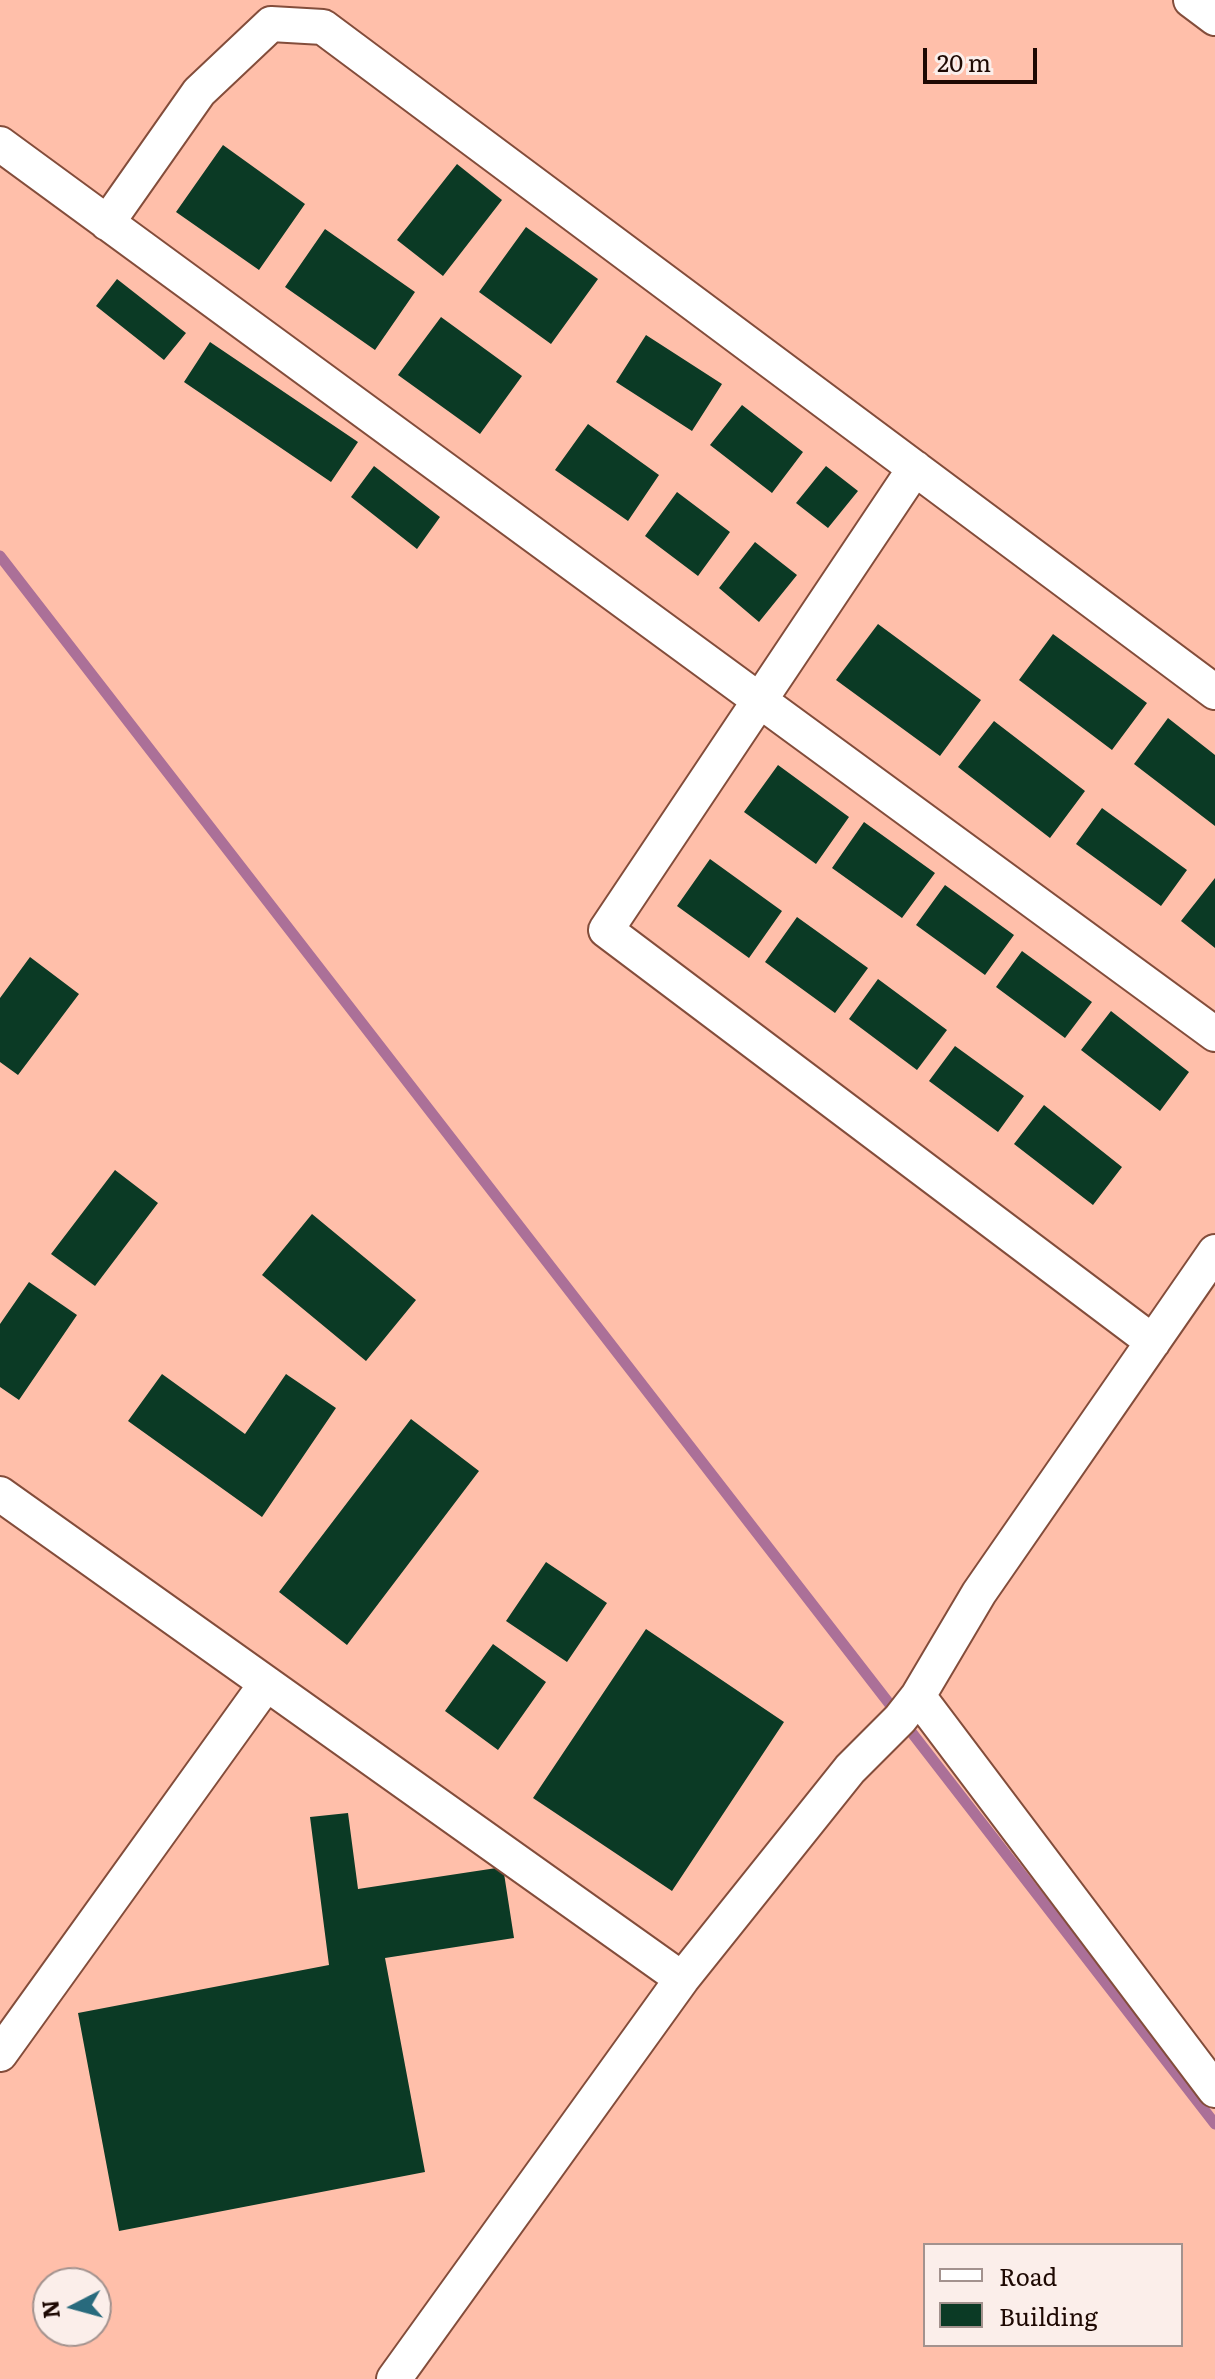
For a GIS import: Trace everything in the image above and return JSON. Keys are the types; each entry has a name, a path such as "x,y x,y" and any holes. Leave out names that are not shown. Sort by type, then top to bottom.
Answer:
{"street":[{"path":"1191,0 1215,18"},
{"path":"107,223 199,92 271,24 323,27 1215,692"},
{"path":"0,144 1215,1034"},
{"path":"915,468 606,930 1153,1342"},
{"path":"394,2379 682,1979 850,1769 909,1708 979,1593 1215,1252"},
{"path":"0,1494 682,1979"},
{"path":"0,2054 266,1684"},
{"path":"909,1708 1215,2090"}],"building":[{"path":"223,145 305,204 259,270 176,212"},
{"path":"457,164 502,200 443,276 397,240"},
{"path":"526,227 598,279 551,344 479,292"},
{"path":"325,229 415,292 375,350 285,287"},
{"path":"117,279 186,333 164,360 96,306"},
{"path":"441,317 522,376 480,434 398,375"},
{"path":"646,335 722,384 692,431 616,382"},
{"path":"210,342 358,442 331,482 184,382"},
{"path":"742,405 803,452 772,493 710,445"},
{"path":"588,424 659,475 628,521 555,470"},
{"path":"374,466 440,517 417,549 351,497"},
{"path":"826,466 858,491 828,528 796,503"},
{"path":"677,492 730,532 698,576 645,536"},
{"path":"755,542 797,575 759,622 719,588"},
{"path":"878,624 981,700 940,756 836,680"},
{"path":"1053,634 1147,703 1112,750 1019,680"},
{"path":"1168,718 1215,755 1215,826 1134,764"},
{"path":"994,721 1085,791 1050,838 958,767"},
{"path":"778,765 849,817 816,864 744,812"},
{"path":"1102,808 1187,870 1161,906 1076,844"},
{"path":"864,822 935,873 902,918 832,868"},
{"path":"710,859 782,911 749,958 677,906"},
{"path":"1215,878 1215,948 1181,921"},
{"path":"945,885 1014,935 985,975 916,925"},
{"path":"797,917 868,968 835,1013 765,962"},
{"path":"1022,951 1092,1002 1065,1038 996,987"},
{"path":"30,957 79,994 18,1075 0,1062 0,998"},
{"path":"878,979 947,1030 917,1070 849,1019"},
{"path":"1111,1011 1189,1072 1160,1111 1081,1050"},
{"path":"955,1046 1024,1096 998,1132 929,1081"},
{"path":"1044,1105 1122,1167 1093,1205 1014,1144"},
{"path":"115,1170 158,1203 95,1286 51,1254"},
{"path":"312,1214 416,1300 366,1361 262,1275"},
{"path":"29,1282 77,1315 19,1400 0,1387 0,1324"},
{"path":"162,1374 245,1434 286,1374 336,1408 262,1517 128,1421"},
{"path":"411,1419 479,1471 347,1645 279,1592"},
{"path":"546,1562 607,1603 567,1662 506,1621"},
{"path":"646,1629 784,1722 672,1891 533,1798"},
{"path":"493,1644 546,1682 498,1750 445,1711"},
{"path":"348,1813 358,1889 503,1867 514,1938 385,1958 425,2172 119,2231 78,2013 329,1965 310,1817"}],"waterway":[{"path":"0,556 1215,2124"}]}
